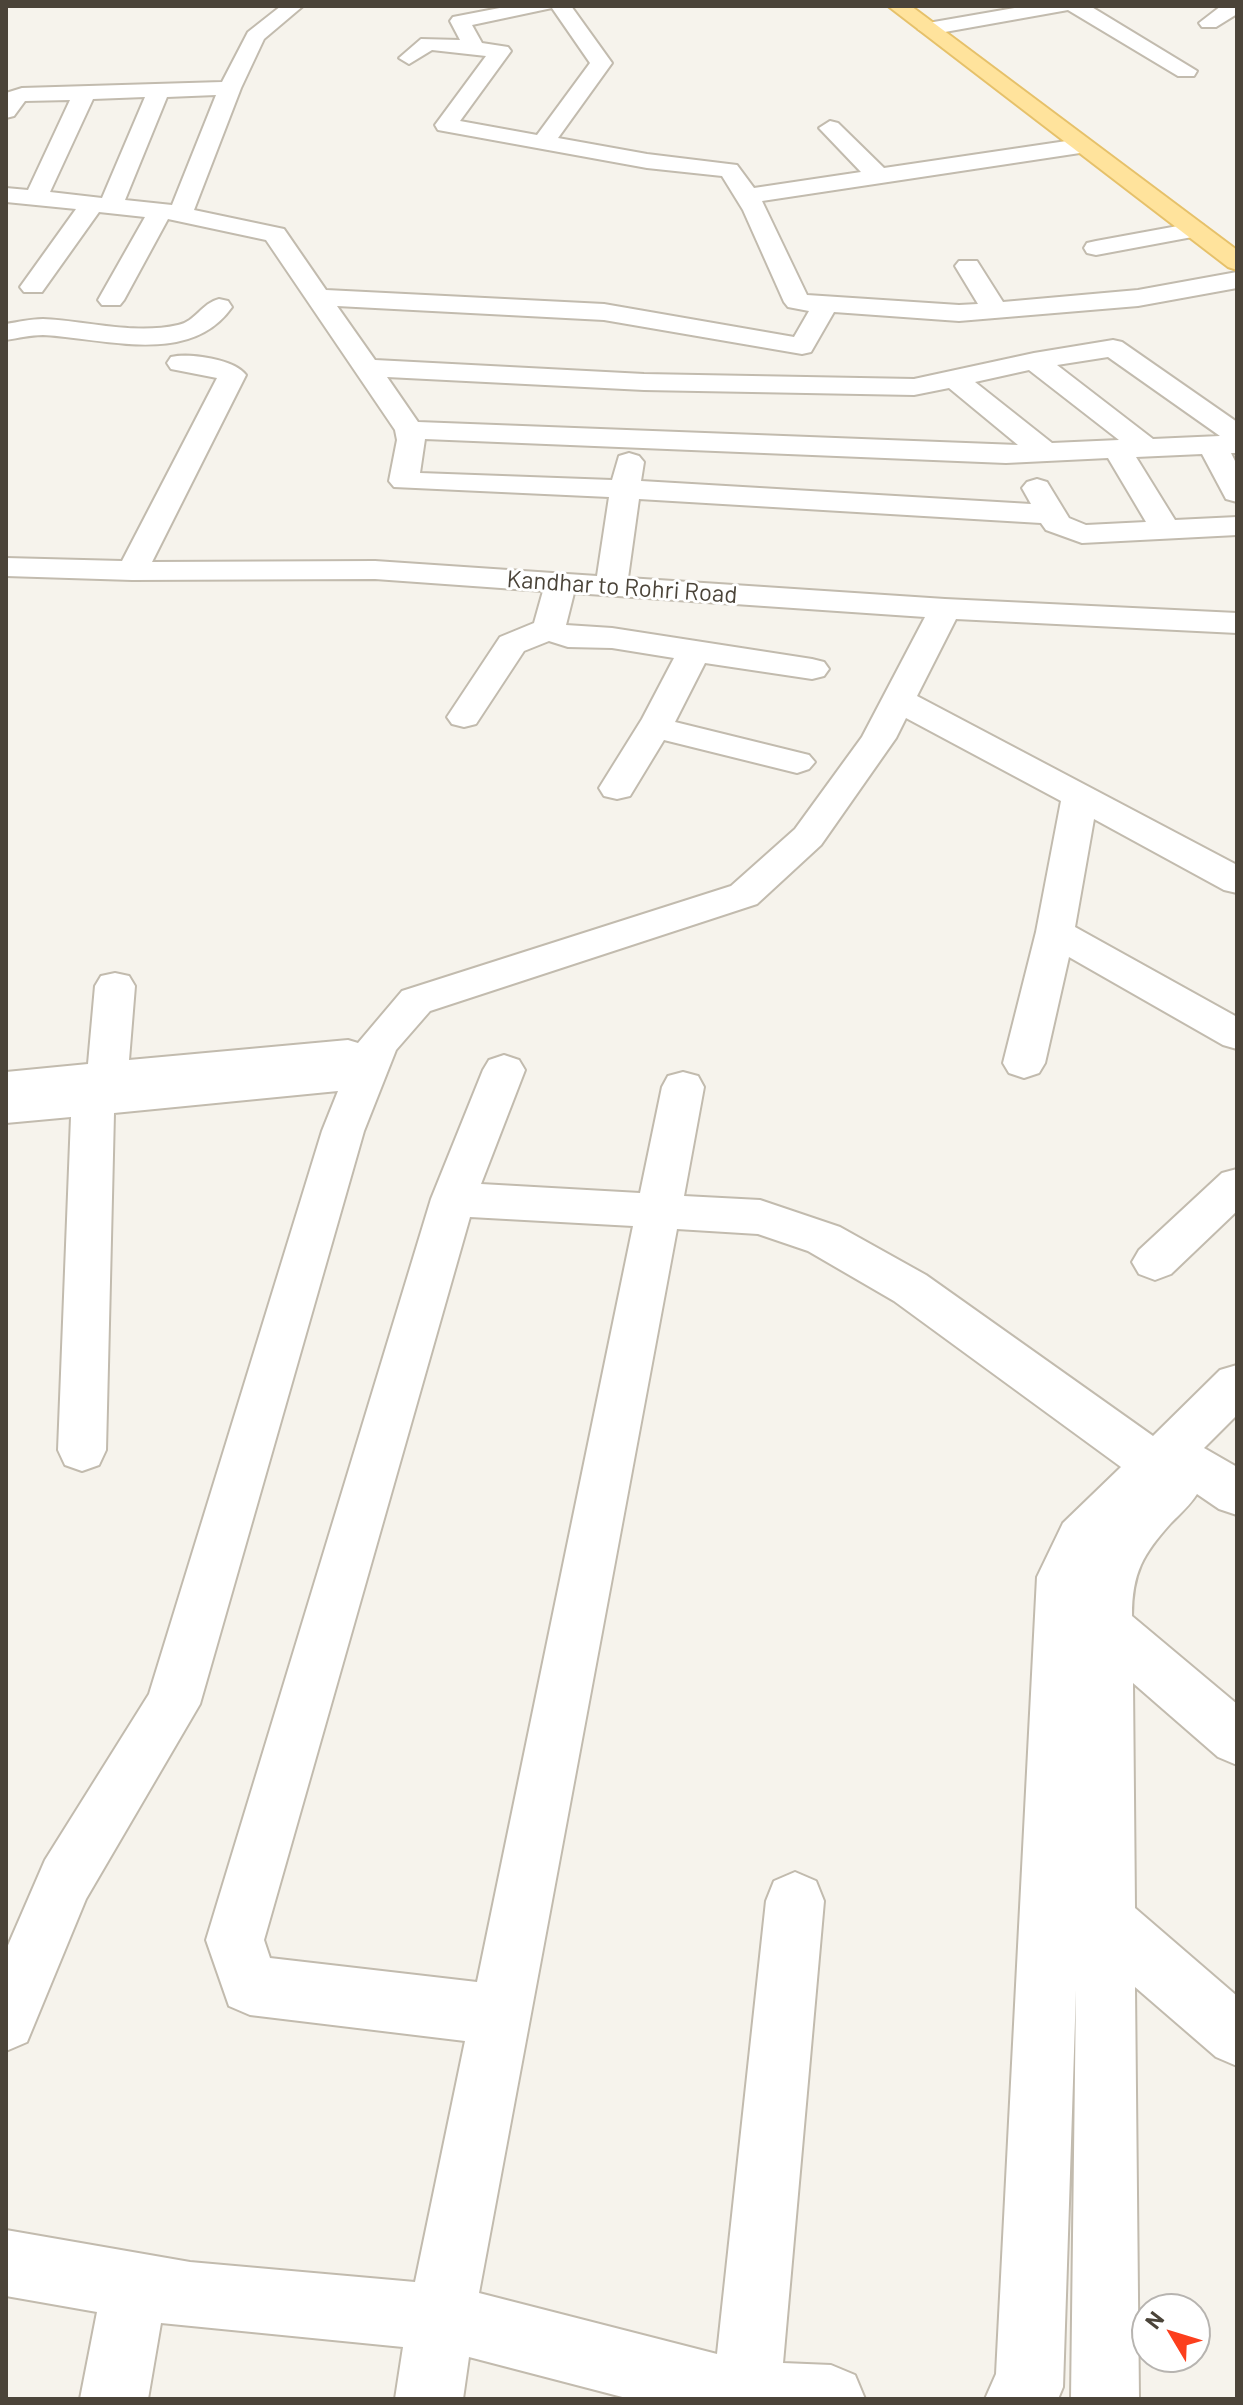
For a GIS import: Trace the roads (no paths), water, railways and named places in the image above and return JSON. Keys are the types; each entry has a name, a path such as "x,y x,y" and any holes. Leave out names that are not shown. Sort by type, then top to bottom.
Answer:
{"main road":[{"path":"898,6 1237,262"}],"street":[{"path":"111,300 171,212 255,36 293,6"},
{"path":"475,49 460,21 544,6"},
{"path":"544,141 601,63 561,6"},
{"path":"928,29 1061,6"},
{"path":"1076,6 1186,71"},
{"path":"1209,23 1235,6"},
{"path":"409,58 428,43 501,51 474,83 446,125 647,161 735,173 797,302 959,313 1138,298 1237,280"},
{"path":"6,111 14,98 22,95 230,88"},
{"path":"33,287 102,204 159,90"},
{"path":"17,202 85,92"},
{"path":"830,128 879,177"},
{"path":"747,196 1080,146"},
{"path":"17,202 102,204 171,212 275,234 409,430 411,440 404,481 625,489 1049,514"},
{"path":"1096,248 1194,230"},
{"path":"968,266 995,310"},
{"path":"318,297 604,312 654,332"},
{"path":"605,339 654,332 802,346 825,305"},
{"path":"6,332 40,327 138,337 177,334 195,329 219,307"},
{"path":"337,325 369,327"},
{"path":"611,586 633,440 654,332"},
{"path":"366,368 644,382 914,387 1034,361 1113,348 1229,441 1237,493"},
{"path":"1034,361 1147,448"},
{"path":"132,571 232,375 181,363"},
{"path":"956,380 1033,453 1049,514 1057,524 1082,534 1237,526"},
{"path":"409,430 1033,453 1229,441"},
{"path":"1117,450 1166,530"},
{"name":"Kandhar to Rohri Road","path":"6,567 132,571 375,570 945,609 1237,623"},
{"path":"549,629 561,583"},
{"path":"6,2021 65,1880 173,1704 343,1131 378,1044 416,1001 744,895 808,837 879,738 945,609"},
{"path":"464,717 512,644 549,629 568,637 612,638 812,669"},
{"path":"617,788 694,651"},
{"path":"899,700 1237,881"},
{"path":"654,727 797,762"},
{"path":"1024,1063 1055,932 1080,796"},
{"path":"1055,932 1237,1035"},
{"path":"82,1450 100,1088 115,986"},
{"path":"6,1087 100,1088 347,1075 348,1054 100,1088 6,1108"},
{"path":"500,2015 250,1985 235,1940 453,1199 504,1070"},
{"path":"429,2399 441,2317 683,1087"},
{"path":"1155,1262 1237,1185"},
{"path":"453,1199 760,1217 824,1239 910,1288 1196,1475"},
{"path":"1019,2399 1029,2387 1063,1577 1081,1539 1196,1475 1237,1384"},
{"path":"1105,2399 1106,1587 1114,1559 1143,1519 1196,1475 1237,1425"},
{"path":"1106,1626 1237,1739"},
{"path":"746,2397 795,1901"},
{"path":"1106,1922 1237,2036"},
{"path":"6,2263 190,2295 441,2317 746,2397 831,2399"},
{"path":"114,2399 135,2286"}]}
